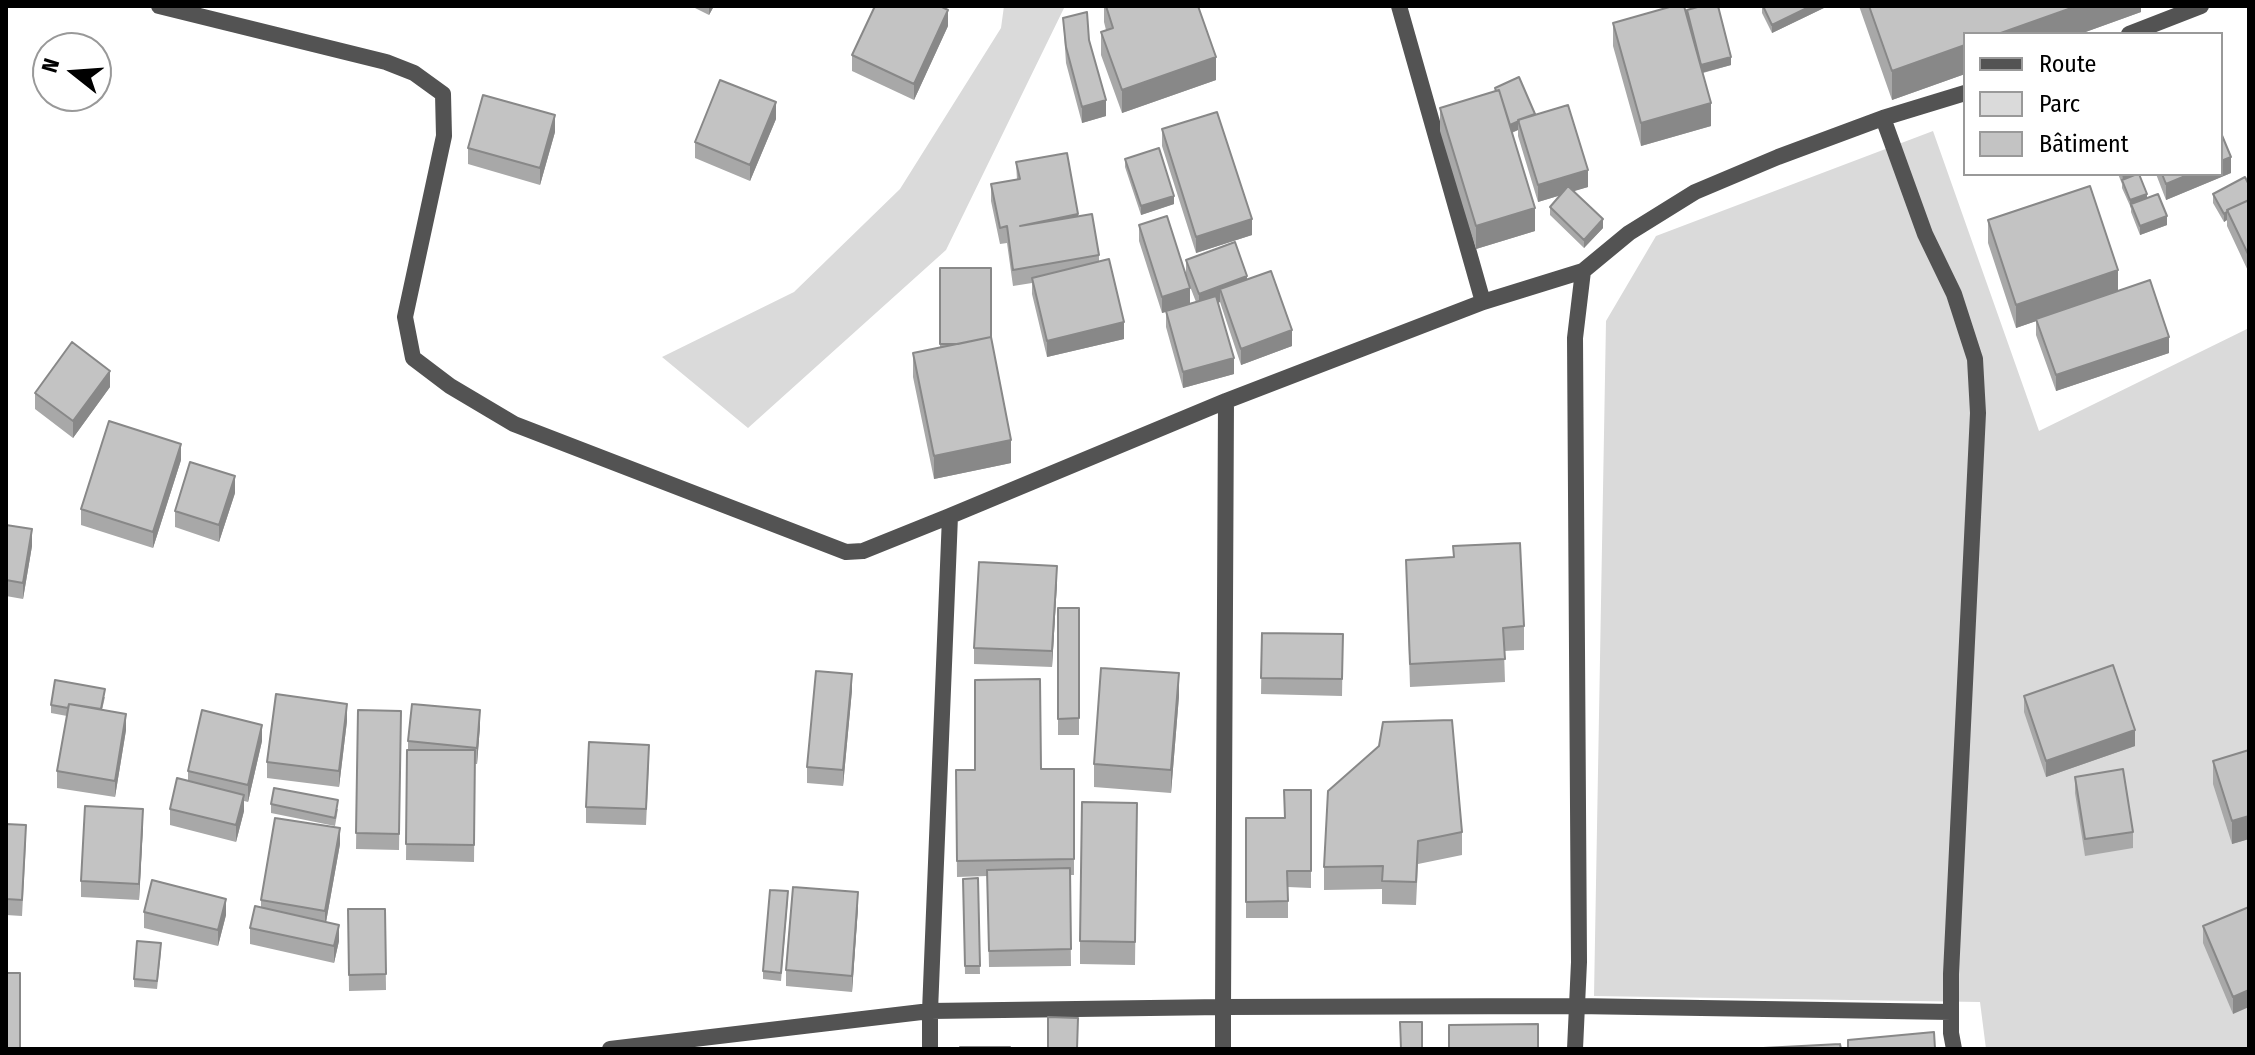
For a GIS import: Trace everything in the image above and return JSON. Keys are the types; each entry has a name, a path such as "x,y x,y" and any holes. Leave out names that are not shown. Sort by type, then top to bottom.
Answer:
{"street":[{"path":"159,6 386,62 414,73 443,94 444,136 405,317 413,358 450,386 514,424 846,552 863,551 1226,401 1483,302 1583,271 1629,233 1695,192 1883,118 1963,94"},
{"path":"1399,6 1483,302"},
{"path":"2134,32 2201,6"},
{"path":"1883,118 1925,234 1954,294 1975,359 1978,413 1951,1012 1954,1049"},
{"path":"1575,1049 1579,962 1575,338 1583,271"},
{"path":"1223,1049 1226,401"},
{"path":"930,1049 950,516"},
{"path":"610,1049 930,1011 1576,1006 1951,1012"}],"green space":[{"path":"1004,6 1065,6 946,250 748,428 662,357 794,292 900,189 1001,28"},
{"path":"1933,131 2039,431 2249,328 2249,1049 1986,1049 1980,1002 1594,996 1606,321 1656,236"}],"building":[{"path":"875,6 940,6 948,10 914,84 852,55"},
{"path":"1106,6 1198,6 1216,57 1122,90 1101,32 1113,28"},
{"path":"1673,6 1684,6 1711,103 1641,123 1613,23"},
{"path":"1718,6 1731,57 1701,65 1687,10"},
{"path":"1763,6 1811,6 1772,25"},
{"path":"1869,6 2077,6 2004,32 1963,32 1963,46 1892,71"},
{"path":"1087,12 1089,40 1106,100 1082,107 1066,47 1063,18"},
{"path":"1519,77 1535,114 1510,125 1499,90 1495,88"},
{"path":"720,80 776,102 750,165 695,142"},
{"path":"1499,90 1535,208 1476,226 1440,108"},
{"path":"483,95 555,115 540,168 468,148"},
{"path":"1568,105 1588,170 1538,185 1518,120"},
{"path":"1217,112 1252,219 1196,237 1162,129"},
{"path":"2223,138 2231,157 2223,160"},
{"path":"1159,148 1174,196 1141,206 1125,159"},
{"path":"1067,153 1078,214 1020,226 1092,214 1099,255 1013,270 1007,226 1000,228 991,184 1020,179 1016,162"},
{"path":"2140,176 2147,194 2130,200 2122,180"},
{"path":"2163,176 2185,176 2166,184"},
{"path":"2245,177 2249,185 2249,200 2224,214 2213,194"},
{"path":"1568,186 1603,219 1584,240 1550,207"},
{"path":"2090,186 2118,270 2016,305 1988,220"},
{"path":"2158,194 2167,216 2140,226 2131,204"},
{"path":"2249,200 2249,256 2227,210"},
{"path":"1167,216 1190,288 1162,297 1139,225"},
{"path":"1235,242 1247,276 1199,294 1186,260"},
{"path":"1109,259 1124,322 1047,341 1032,278"},
{"path":"940,268 991,268 991,337 958,344 940,344"},
{"path":"1271,271 1292,330 1241,349 1220,289"},
{"path":"2150,280 2169,337 2056,375 2036,319"},
{"path":"1216,296 1234,358 1183,372 1166,311"},
{"path":"991,337 1011,440 934,456 913,353"},
{"path":"72,342 110,371 73,421 35,393"},
{"path":"109,421 181,444 153,532 81,509"},
{"path":"190,462 235,476 219,525 175,511"},
{"path":"6,525 32,529 23,583 6,580"},
{"path":"1520,543 1524,626 1503,628 1505,659 1410,664 1406,560 1454,557 1453,546"},
{"path":"979,562 1057,566 1052,651 974,648"},
{"path":"1058,608 1079,608 1079,718 1058,719"},
{"path":"1262,633 1343,634 1342,679 1261,678"},
{"path":"2113,665 2135,730 2046,761 2024,696"},
{"path":"1101,668 1179,673 1171,770 1094,764"},
{"path":"816,671 852,674 843,770 807,767"},
{"path":"1040,679 1041,769 1074,769 1074,859 957,861 956,770 975,770 975,680"},
{"path":"55,680 105,689 101,709 69,704 68,708 51,705"},
{"path":"276,694 347,704 339,771 267,762"},
{"path":"69,704 126,714 115,781 57,771"},
{"path":"412,704 480,710 477,748 408,741"},
{"path":"202,710 262,725 248,785 188,771"},
{"path":"358,710 401,711 399,834 356,833"},
{"path":"1452,720 1462,832 1418,841 1416,882 1382,881 1383,866 1324,867 1328,791 1379,746 1383,722"},
{"path":"589,742 649,745 646,809 586,807"},
{"path":"407,750 475,750 474,845 406,844"},
{"path":"2249,750 2249,816 2232,821 2213,761"},
{"path":"2123,769 2133,832 2085,839 2075,777"},
{"path":"177,778 244,795 236,825 170,809"},
{"path":"274,788 338,800 335,818 271,804"},
{"path":"1284,790 1311,790 1311,871 1287,871 1288,901 1246,902 1246,818 1285,818"},
{"path":"1082,802 1137,803 1135,942 1080,941"},
{"path":"85,806 143,809 139,884 81,881"},
{"path":"275,818 340,828 325,911 261,900"},
{"path":"6,824 26,825 22,900 6,899"},
{"path":"1070,868 1071,949 989,951 987,870"},
{"path":"978,878 980,966 965,966 963,879"},
{"path":"152,880 226,899 218,930 144,912"},
{"path":"793,887 858,892 852,976 786,970"},
{"path":"770,890 788,891 781,973 763,971"},
{"path":"255,906 339,925 334,946 250,928"},
{"path":"2249,907 2249,990 2233,997 2203,926"},
{"path":"348,909 385,909 386,974 349,975"},
{"path":"137,941 161,943 157,981 134,979"},
{"path":"6,973 20,973 20,1049 6,1049"},
{"path":"1048,1017 1078,1018 1077,1049 1048,1049"},
{"path":"1400,1022 1422,1022 1422,1049 1401,1049"},
{"path":"1538,1024 1538,1049 1449,1049 1449,1025"},
{"path":"1934,1032 1935,1049 1848,1049 1848,1040"},
{"path":"1840,1044 1841,1049 1744,1049"},
{"path":"1010,1047 1010,1049 960,1049"}]}
